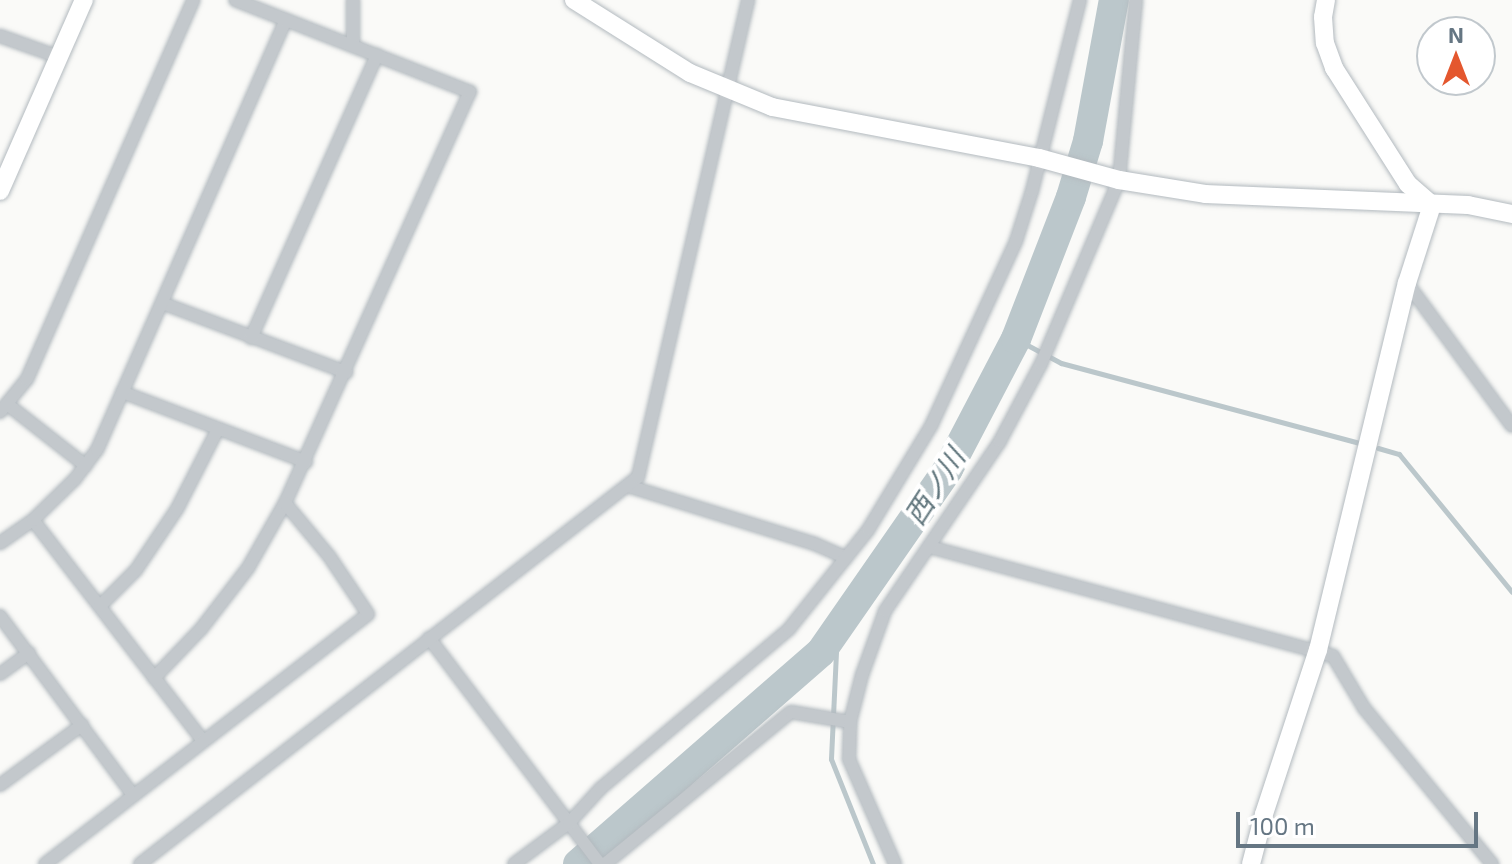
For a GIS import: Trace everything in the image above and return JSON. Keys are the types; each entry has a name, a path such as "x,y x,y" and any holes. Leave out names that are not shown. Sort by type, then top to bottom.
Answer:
{"street":[{"path":"0,191 84,0"},
{"path":"86,466 4,408 27,379 193,0"},
{"path":"154,678 201,629 248,568 285,503 470,92 235,0"},
{"path":"353,0 353,46"},
{"path":"574,0 690,73 772,107 1039,158 1119,180 1205,194 1468,205 1512,214"},
{"path":"140,864 628,486 643,465 730,92 748,0"},
{"path":"514,864 569,823 601,788 789,629 868,530 931,426 959,371 1016,241 1080,0"},
{"path":"895,864 849,759 846,721 885,611 1000,441 1050,347 1119,180 1136,0"},
{"path":"1326,0 1323,17 1325,43 1334,68 1408,184 1432,205"},
{"path":"0,543 33,520 86,466 162,303 286,20"},
{"path":"0,36 59,57"},
{"path":"251,338 377,55"},
{"path":"1251,864 1318,650 1407,283 1432,205"},
{"path":"1407,283 1512,426"},
{"path":"162,303 346,372"},
{"path":"122,392 306,462"},
{"path":"100,606 136,570 177,509 218,429"},
{"path":"628,486 815,544 846,558"},
{"path":"45,864 368,614 329,556 285,503"},
{"path":"33,520 203,741"},
{"path":"930,547 1333,656 1364,708 1492,864"},
{"path":"0,616 133,795"},
{"path":"429,638 601,864 791,712 846,721"},
{"path":"0,674 29,653"},
{"path":"0,785 82,725"}],"waterway":[{"name":"西ノ川","path":"578,864 821,652 948,469 1016,339 1071,197 1088,141 1114,0"},
{"path":"1016,339 1061,363 1359,443"},
{"path":"1378,448 1399,454 1512,592"},
{"path":"837,631 831,759 873,864"}]}
